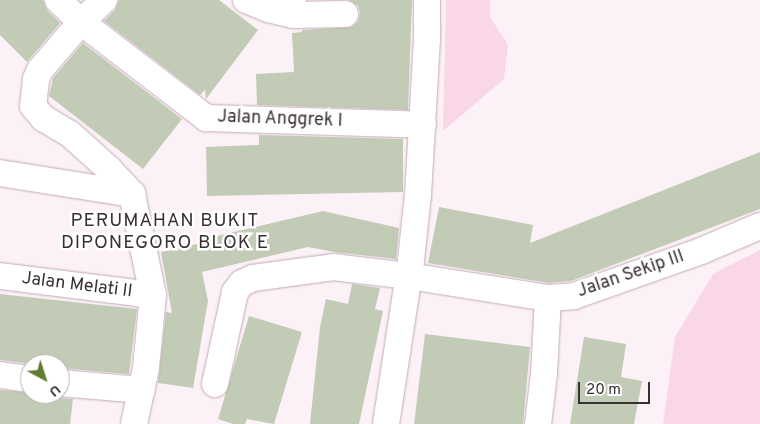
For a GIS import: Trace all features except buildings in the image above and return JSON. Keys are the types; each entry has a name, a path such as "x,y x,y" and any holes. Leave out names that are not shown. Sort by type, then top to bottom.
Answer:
{"street":[{"name":"Jalan Anggrek I","path":"58,0 81,22 206,118 423,125"},
{"path":"104,0 81,22 40,70 36,79 33,106 44,118 70,134 110,169 132,194 153,296 146,368 134,424"},
{"path":"246,0 268,9 293,8 345,14"},
{"path":"386,424 409,276 418,195 423,125 427,0"},
{"path":"0,173 132,194"},
{"name":"Jalan Sekip III","path":"215,384 235,292 242,283 253,278 333,267 409,276 548,298 574,296 701,251 760,226"},
{"name":"Jalan Melati II","path":"0,276 153,296"},
{"path":"538,424 544,374 548,298"},
{"path":"0,374 20,377"},
{"path":"70,384 142,390"}],"shaded area":[{"path":"446,0 490,0 490,17 508,45 504,79 443,131"},
{"path":"760,250 760,424 663,424 675,337 713,274"}],"district":[{"name":"PERUMAHAN BUKIT DIPONEGORO BLOK E","path":"165,233"}]}
